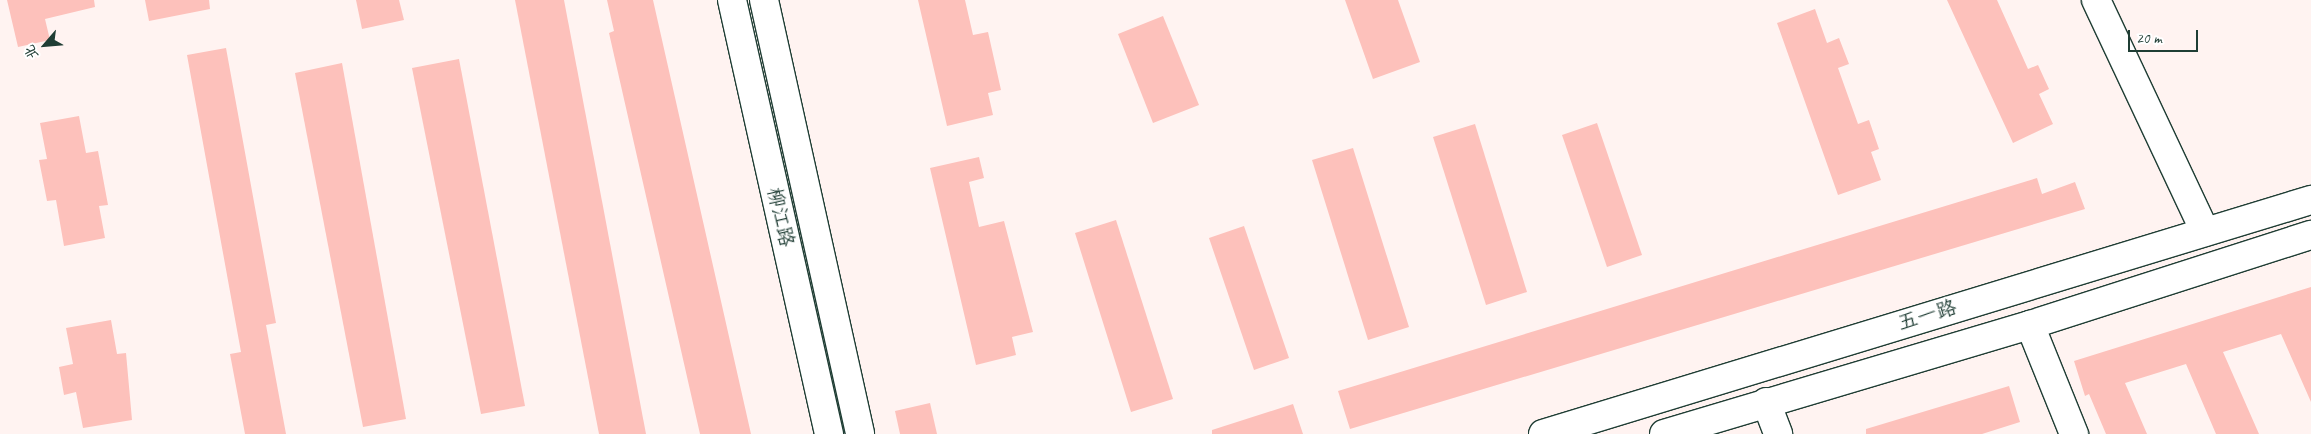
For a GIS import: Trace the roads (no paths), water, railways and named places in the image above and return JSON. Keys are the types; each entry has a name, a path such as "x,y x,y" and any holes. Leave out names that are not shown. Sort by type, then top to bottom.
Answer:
{"street":[{"name":"柳江路","path":"732,0 829,434"},
{"name":"柳江路","path":"764,0 860,434"},
{"path":"2096,0 2205,232"},
{"name":"五一路","path":"1543,434 1785,358 2311,200"},
{"name":"五一路","path":"1664,434 1796,393 2030,325 2311,235"},
{"path":"2030,325 2074,434"},
{"path":"1785,358 1796,393"},
{"path":"1766,402 1778,434"}]}
